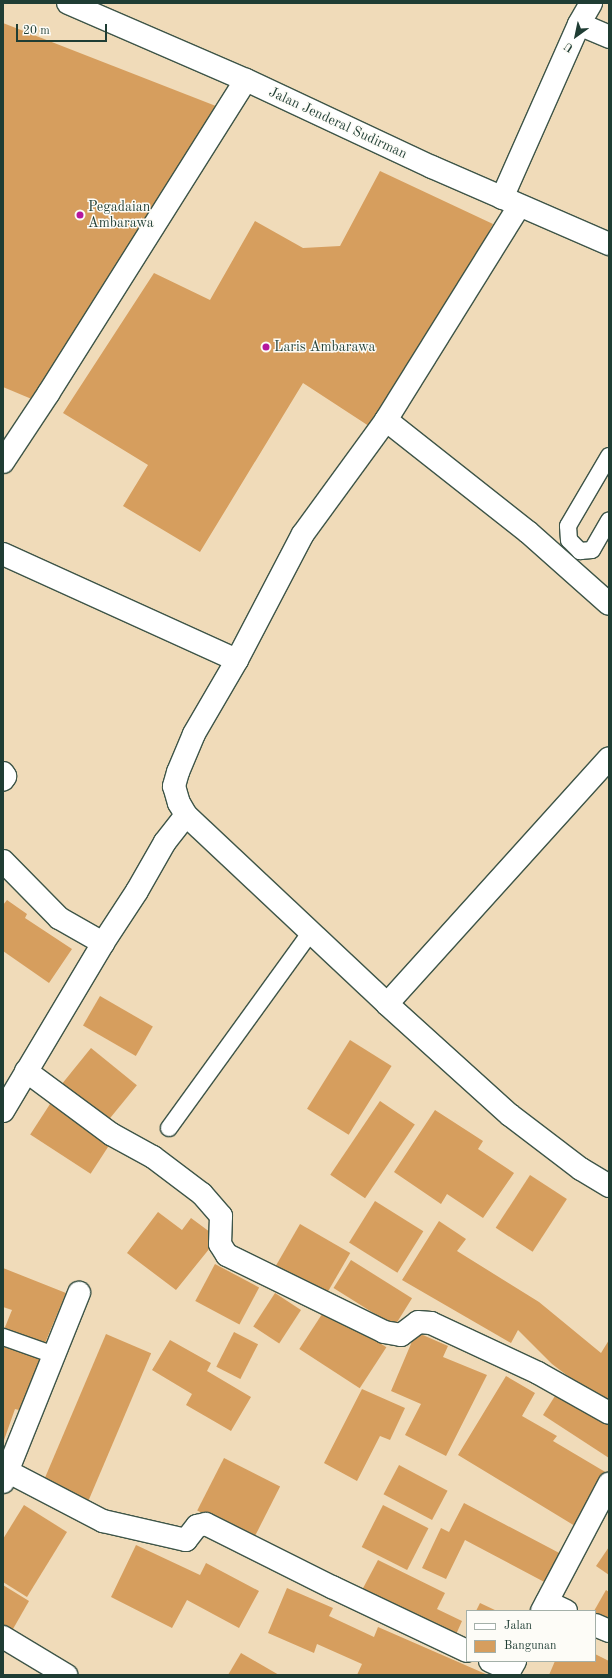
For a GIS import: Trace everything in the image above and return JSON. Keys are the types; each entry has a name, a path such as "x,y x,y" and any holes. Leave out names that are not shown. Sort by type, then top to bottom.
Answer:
{"street":[{"name":"Jalan Jenderal Sudirman","path":"68,3 246,80 510,202 609,244"},
{"path":"591,3 579,24 510,202 386,420 303,534 237,660 194,734 178,772 174,786 179,802 186,815 387,1004 510,1115 575,1164 609,1186"},
{"path":"579,24 609,37"},
{"path":"3,462 48,394 246,80"},
{"path":"386,420 528,532 609,604"},
{"path":"3,554 237,660"},
{"path":"387,1004 609,758"},
{"path":"3,773 5,776 3,780"},
{"path":"3,1111 103,943 137,891 165,842 186,815"},
{"path":"3,861 58,918 103,943"},
{"path":"26,1071 110,1134 153,1157 202,1194 221,1216 220,1244 227,1255 384,1332 401,1335 418,1322 431,1323 538,1373 609,1413"},
{"path":"79,1293 5,1474 103,1521 186,1540 197,1526 206,1524 332,1587 466,1651"},
{"path":"552,1608 609,1484"},
{"path":"596,1625 609,1631"},
{"path":"3,1637 66,1675"},
{"path":"493,1662 511,1669"}],"lane":[{"path":"609,456 568,526 568,540 580,551 592,550 609,521"},
{"path":"169,1128 310,932"},
{"path":"3,1337 54,1355"}],"building":[{"name":"Pegadaian Ambarawa","path":"3,23 221,108 34,400 3,387"},
{"name":"Laris Ambarawa","path":"380,171 493,224 448,310 375,430 303,383 200,552 123,506 148,465 63,413 154,273 210,300 255,221 303,248 340,246"},
{"path":"7,900 27,914 25,918 72,949 49,983 3,951 3,905"},
{"path":"100,996 153,1026 136,1056 83,1025"},
{"path":"350,1040 392,1066 349,1135 307,1109"},
{"path":"91,1048 137,1085 103,1126 58,1089"},
{"path":"52,1101 112,1140 91,1174 30,1135"},
{"path":"380,1101 415,1124 365,1198 330,1175"},
{"path":"435,1110 483,1141 478,1149 514,1173 483,1218 447,1194 441,1204 394,1172"},
{"path":"530,1175 567,1199 533,1252 496,1228"},
{"path":"375,1201 423,1231 397,1273 349,1243"},
{"path":"158,1212 182,1230 191,1218 218,1238 176,1290 127,1253"},
{"path":"439,1221 466,1239 457,1251 539,1302 601,1353 609,1340 609,1407 552,1364 518,1330 511,1343 402,1280"},
{"path":"300,1224 350,1253 324,1298 274,1269"},
{"path":"351,1260 412,1298 395,1326 334,1288"},
{"path":"215,1264 259,1287 239,1325 195,1301"},
{"path":"3,1268 66,1293 43,1348 3,1332 12,1310 3,1307"},
{"path":"275,1293 301,1310 279,1343 253,1327"},
{"path":"326,1308 386,1347 360,1388 299,1349"},
{"path":"234,1332 258,1344 240,1379 216,1367"},
{"path":"416,1332 448,1346 443,1357 487,1375 446,1456 405,1435 421,1404 391,1391"},
{"path":"106,1334 151,1353 86,1507 41,1488"},
{"path":"3,1339 47,1357 27,1412 15,1409 3,1443"},
{"path":"170,1340 211,1363 207,1371 251,1397 231,1431 186,1405 192,1394 152,1370"},
{"path":"506,1376 535,1393 522,1416 557,1436 553,1441 607,1473 575,1526 458,1455"},
{"path":"560,1388 609,1420 609,1458 543,1415"},
{"path":"362,1389 405,1408 390,1440 380,1436 357,1481 324,1463"},
{"path":"224,1458 280,1487 253,1539 197,1511"},
{"path":"399,1465 448,1491 432,1520 384,1494"},
{"path":"464,1503 565,1556 550,1585 465,1540 446,1579 422,1568 441,1528 449,1532"},
{"path":"24,1505 67,1532 27,1597 3,1582 3,1539"},
{"path":"383,1505 428,1528 407,1570 362,1547"},
{"path":"136,1545 200,1575 206,1563 259,1591 239,1628 187,1600 172,1628 111,1597"},
{"path":"609,1547 609,1575 596,1566"},
{"path":"378,1560 445,1593 437,1609 462,1621 454,1639 361,1592"},
{"path":"3,1585 29,1601 9,1636 3,1633"},
{"path":"287,1588 333,1608 329,1616 374,1637 378,1627 488,1675 357,1675 362,1664 317,1644 314,1653 268,1633"},
{"path":"606,1590 609,1592 609,1627 596,1620 596,1610 595,1610"},
{"path":"480,1603 495,1610 476,1610"},
{"path":"241,1653 279,1675 228,1675"},
{"path":"596,1654 609,1661 609,1675 549,1675 555,1662 596,1662"}],"place":[{"name":"Pegadaian Ambarawa","path":"80,215"},
{"name":"Laris Ambarawa","path":"266,347"}]}
